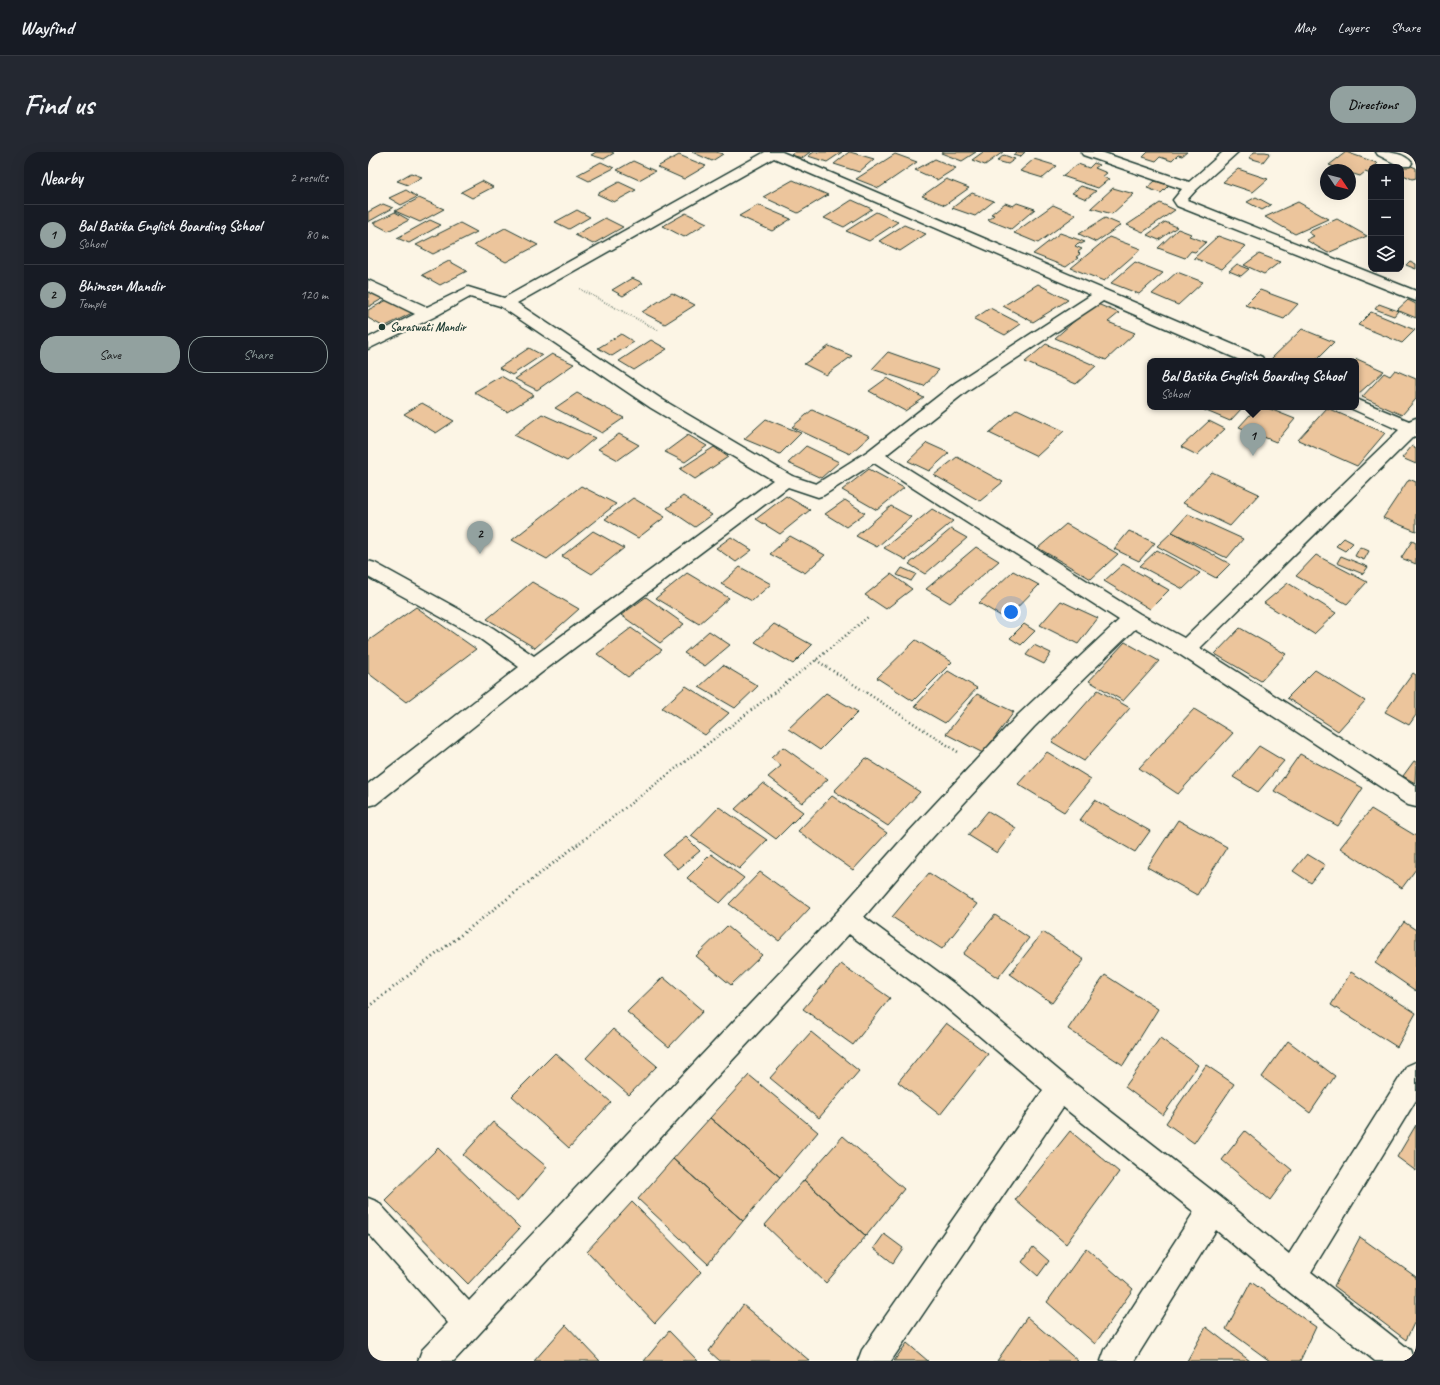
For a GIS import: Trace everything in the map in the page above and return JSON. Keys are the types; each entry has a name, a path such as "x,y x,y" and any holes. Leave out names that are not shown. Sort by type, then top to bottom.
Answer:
{"street":[{"path":"506,303 774,152 1249,358"},
{"path":"1088,152 1191,187"},
{"path":"1232,152 1191,187 1180,200 1185,206 1416,296"},
{"path":"1383,152 1405,163"},
{"path":"368,285 428,314"},
{"path":"368,344 468,292 506,303 657,404 786,480 818,491 874,455 961,388 1102,295"},
{"path":"1186,650 1415,428 1359,405"},
{"path":"874,455 1133,619 1186,650 1416,798"},
{"path":"368,797 534,667 786,480"},
{"path":"368,568 486,633 534,667"},
{"path":"433,1361 847,919 914,843 1026,721 1133,619"},
{"path":"847,919 951,996 1060,1088 1213,1209 1292,1276 1399,1361"},
{"path":"1292,1276 1416,1075"},
{"path":"873,1361 1060,1088"},
{"path":"1116,1361 1213,1209"},
{"path":"368,1212 469,1323"}],"path":[{"path":"554,275 658,330"},
{"path":"368,1007 816,660 868,617"},
{"path":"816,660 982,768"}],"building":[{"path":"596,152 614,153 604,159 591,155"},
{"path":"692,152 716,152 723,154 712,161"},
{"path":"795,152 810,152 802,158 791,155"},
{"path":"814,152 842,152 827,162 808,156"},
{"path":"849,152 874,159 859,172 834,164"},
{"path":"976,152 962,161 941,153"},
{"path":"983,152 1003,152 985,165 972,160"},
{"path":"1017,152 1025,152 1020,157 1013,155"},
{"path":"1148,152 1187,152 1182,156 1178,155 1172,161 1160,157 1156,161 1143,157"},
{"path":"1254,152 1270,153 1263,162 1249,158"},
{"path":"1346,152 1377,163 1368,164 1368,173 1365,172 1360,176 1356,175 1356,164 1330,164"},
{"path":"895,154 917,162 879,188 856,179"},
{"path":"679,155 706,166 684,179 657,167"},
{"path":"1004,155 1015,159 1008,164 997,161"},
{"path":"935,159 956,168 937,180 915,170"},
{"path":"1034,159 1057,166 1043,178 1020,171"},
{"path":"633,161 655,171 639,180 617,170"},
{"path":"601,162 614,168 589,181 577,175"},
{"path":"1094,163 1099,165 1095,168 1107,173 1102,177 1109,179 1098,188 1062,176 1078,164 1089,168"},
{"path":"1409,165 1416,168 1416,178 1412,179 1404,175 1404,167"},
{"path":"1238,169 1268,179 1253,192 1223,182"},
{"path":"411,173 422,177 408,185 397,181"},
{"path":"946,179 969,188 945,205 922,196"},
{"path":"793,180 828,195 798,213 763,197"},
{"path":"482,181 493,187 472,198 461,192"},
{"path":"1155,181 1169,185 1161,193 1147,188"},
{"path":"619,182 636,190 614,202 597,194"},
{"path":"1081,186 1096,191 1086,199 1072,193"},
{"path":"1113,188 1134,194 1112,214 1091,208"},
{"path":"406,190 417,197 401,205 389,198"},
{"path":"972,193 994,201 975,216 952,208"},
{"path":"1256,197 1271,205 1262,210 1247,202"},
{"path":"419,198 444,209 420,222 395,211"},
{"path":"852,200 872,209 844,227 824,218"},
{"path":"1298,202 1328,219 1295,234 1265,217"},
{"path":"1005,203 1013,206 1017,203 1035,209 1011,229 988,220 994,215 991,214"},
{"path":"1160,203 1175,210 1143,232 1127,225"},
{"path":"383,204 393,208 368,222 368,212"},
{"path":"758,205 791,219 772,231 739,216"},
{"path":"1053,205 1076,215 1038,243 1014,233"},
{"path":"577,210 590,217 569,229 555,222"},
{"path":"395,212 409,220 388,231 373,223"},
{"path":"876,212 898,222 869,241 846,231"},
{"path":"686,213 707,223 684,237 663,226"},
{"path":"605,218 623,227 593,244 575,235"},
{"path":"1105,218 1121,225 1096,242 1079,234"},
{"path":"1337,219 1367,236 1328,253 1306,240 1314,236 1308,232"},
{"path":"430,220 441,225 409,243 397,238"},
{"path":"1165,222 1177,227 1159,240 1147,235"},
{"path":"460,223 477,232 433,254 416,245"},
{"path":"904,225 926,234 900,251 879,241"},
{"path":"505,228 538,245 506,262 474,245"},
{"path":"1178,229 1191,234 1189,236 1206,242 1195,252 1191,251 1185,258 1158,248"},
{"path":"1060,233 1085,242 1081,244 1078,243 1075,246 1082,249 1078,252 1080,254 1076,257 1078,258 1066,267 1033,254"},
{"path":"1218,236 1246,246 1222,269 1194,258"},
{"path":"1109,237 1141,249 1104,281 1071,268"},
{"path":"1259,254 1280,262 1264,274 1244,265"},
{"path":"449,261 467,271 440,285 422,275"},
{"path":"1410,261 1416,264 1416,269 1406,265"},
{"path":"1135,262 1163,273 1139,294 1111,283"},
{"path":"1237,264 1249,269 1241,276 1229,271"},
{"path":"1177,272 1203,282 1178,305 1152,294"},
{"path":"632,278 643,283 623,296 612,290"},
{"path":"1038,284 1068,300 1033,322 1003,306"},
{"path":"1260,290 1298,304 1284,319 1245,305"},
{"path":"371,291 384,298 368,307 368,292"},
{"path":"672,293 695,305 665,324 642,312"},
{"path":"389,299 412,313 384,327 368,318 368,310"},
{"path":"1408,300 1416,304 1416,318 1397,310"},
{"path":"1095,303 1119,313 1108,322 1135,333 1106,360 1055,338"},
{"path":"1379,304 1398,311 1394,316 1375,309"},
{"path":"990,308 1021,324 1005,335 974,319"},
{"path":"1371,312 1415,330 1402,343 1358,325"},
{"path":"1302,329 1334,342 1318,358 1272,358"},
{"path":"621,334 634,342 612,356 598,348"},
{"path":"651,340 667,349 634,370 619,361"},
{"path":"1046,344 1096,366 1076,384 1025,362"},
{"path":"829,346 852,356 826,375 804,364"},
{"path":"529,348 542,355 512,375 499,368"},
{"path":"888,352 939,370 924,386 872,369"},
{"path":"552,354 574,364 537,390 515,379"},
{"path":"1359,360 1384,371 1359,393"},
{"path":"1395,370 1416,379 1416,399 1402,415 1362,397 1384,373 1390,376"},
{"path":"501,376 534,395 507,412 474,392"},
{"path":"887,378 924,398 905,411 869,391"},
{"path":"577,393 624,418 602,433 555,408"},
{"path":"422,403 454,421 436,433 404,414"},
{"path":"1017,409 1064,431 1037,456 989,433"},
{"path":"812,410 870,436 850,454 792,427"},
{"path":"1204,410 1240,410 1230,421"},
{"path":"1254,410 1272,410 1295,419 1276,442 1239,427"},
{"path":"1325,410 1332,410 1385,433 1357,466 1298,440"},
{"path":"542,414 595,438 567,461 514,435"},
{"path":"766,419 801,433 780,454 744,439"},
{"path":"1209,421 1225,429 1197,455 1181,447"},
{"path":"619,434 639,445 618,460 598,449"},
{"path":"688,435 707,446 685,462 665,452"},
{"path":"927,443 949,453 929,471 908,461"},
{"path":"806,446 839,462 821,478 788,463"},
{"path":"1412,446 1416,448 1416,464 1402,458"},
{"path":"714,447 728,457 695,479 680,469"},
{"path":"957,457 1003,482 980,501 934,475"},
{"path":"869,469 904,488 877,510 842,490"},
{"path":"1212,472 1259,494 1230,526 1183,503"},
{"path":"1409,479 1416,482 1416,531 1383,518"},
{"path":"581,486 616,504 547,559 512,540"},
{"path":"683,496 712,515 695,527 667,508"},
{"path":"786,496 810,510 780,534 756,519"},
{"path":"633,498 665,517 638,538 605,519"},
{"path":"845,500 865,513 846,527 825,514"},
{"path":"891,506 911,517 877,547 856,536"},
{"path":"932,509 953,521 906,560 884,548"},
{"path":"1188,514 1243,539 1227,558 1172,532"},
{"path":"1066,524 1118,554 1091,579 1038,548"},
{"path":"951,529 967,538 925,574 909,564"},
{"path":"593,531 624,548 592,574 562,556"},
{"path":"1129,531 1155,543 1139,561 1114,549"},
{"path":"1172,532 1230,564 1216,578 1157,546"},
{"path":"790,536 825,555 805,573 770,554"},
{"path":"731,537 752,550 736,562 716,548"},
{"path":"1344,538 1353,543 1345,551 1336,546"},
{"path":"1412,541 1416,543 1416,564 1401,558"},
{"path":"976,547 999,561 950,603 926,589"},
{"path":"1360,547 1369,551 1364,560 1355,556"},
{"path":"1157,550 1200,573 1183,589 1140,566"},
{"path":"1316,555 1367,582 1347,604 1296,576"},
{"path":"1341,556 1368,567 1363,574 1337,563"},
{"path":"1123,564 1169,590 1150,609 1104,581"},
{"path":"740,567 771,584 752,601 721,584"},
{"path":"902,568 916,574 911,581 897,575"},
{"path":"1013,571 1039,585 1006,619 979,603"},
{"path":"687,573 729,598 699,624 656,598"},
{"path":"891,574 912,589 886,609 865,595"},
{"path":"532,582 579,609 535,648 487,619"},
{"path":"1288,583 1336,613 1314,634 1264,603"},
{"path":"646,597 684,624 660,643 621,615"},
{"path":"1061,601 1098,618 1078,644 1040,625"},
{"path":"416,607 476,649 406,702 368,673 368,641"},
{"path":"774,624 812,645 793,664 755,642"},
{"path":"1024,624 1035,631 1021,645 1010,638"},
{"path":"631,628 662,650 628,677 597,654"},
{"path":"1240,628 1286,654 1261,681 1215,654"},
{"path":"709,631 730,645 705,666 684,653"},
{"path":"916,640 952,662 913,701 877,678"},
{"path":"1125,642 1159,661 1123,701 1089,681"},
{"path":"1034,645 1051,653 1044,664 1026,655"},
{"path":"723,665 758,686 735,708 699,687"},
{"path":"1315,670 1365,701 1338,731 1287,698"},
{"path":"948,671 977,688 945,723 915,706"},
{"path":"1413,673 1416,675 1416,715 1409,725 1385,712"},
{"path":"686,686 729,713 705,735 662,708"},
{"path":"1098,690 1130,708 1084,761 1052,742"},
{"path":"826,693 858,712 820,750 788,729"},
{"path":"977,694 1014,712 983,753 946,734"},
{"path":"1194,709 1233,733 1178,794 1139,768"},
{"path":"1259,746 1284,761 1258,792 1233,777"},
{"path":"783,747 828,779 802,803 768,777 781,766 771,758"},
{"path":"1047,752 1091,779 1064,812 1018,784"},
{"path":"1300,754 1363,788 1338,826 1274,791"},
{"path":"866,758 920,792 888,826 834,791"},
{"path":"1414,761 1416,762 1415,783 1403,776"},
{"path":"763,783 803,812 776,839 735,809"},
{"path":"832,796 887,833 853,870 798,831"},
{"path":"1095,800 1150,831 1135,852 1080,820"},
{"path":"719,807 767,840 739,869 691,836"},
{"path":"1371,809 1416,836 1416,869 1402,888 1340,848"},
{"path":"988,811 1016,828 997,853 968,835"},
{"path":"1178,820 1227,847 1197,895 1147,867"},
{"path":"686,837 700,851 678,869 663,855"},
{"path":"711,854 744,878 720,903 687,878"},
{"path":"1307,854 1325,865 1311,883 1293,871"},
{"path":"760,872 810,908 779,941 729,904"},
{"path":"929,873 977,904 942,949 892,917"},
{"path":"995,915 1029,938 998,978 963,954"},
{"path":"1404,922 1416,930 1416,991 1375,963"},
{"path":"727,926 762,955 731,985 696,956"},
{"path":"1043,932 1084,960 1052,1003 1010,974"},
{"path":"841,964 890,998 853,1045 803,1009"},
{"path":"1351,972 1416,1013 1397,1047 1331,1005"},
{"path":"1105,975 1158,1009 1123,1065 1068,1029"},
{"path":"663,977 703,1011 669,1047 627,1012"},
{"path":"946,1023 988,1054 940,1115 898,1082"},
{"path":"613,1029 657,1066 629,1095 586,1058"},
{"path":"811,1032 859,1071 819,1118 770,1078"},
{"path":"1160,1038 1198,1065 1163,1115 1125,1087"},
{"path":"1288,1041 1335,1076 1310,1113 1262,1077"},
{"path":"555,1053 611,1102 569,1148 512,1096"},
{"path":"1206,1065 1234,1084 1194,1143 1166,1123"},
{"path":"749,1075 818,1132 780,1177 710,1118"},
{"path":"710,1118 780,1177 743,1221 673,1159"},
{"path":"493,1122 547,1167 518,1201 463,1155"},
{"path":"1416,1125 1416,1171 1397,1157"},
{"path":"1070,1131 1119,1172 1066,1244 1015,1200"},
{"path":"1245,1131 1292,1170 1270,1200 1222,1160"},
{"path":"843,1136 904,1189 866,1236 804,1180"},
{"path":"438,1148 520,1228 468,1284 385,1200"},
{"path":"673,1159 743,1221 708,1264 638,1199"},
{"path":"804,1180 866,1236 826,1283 765,1225"},
{"path":"632,1202 701,1272 655,1323 587,1251"},
{"path":"884,1234 903,1248 893,1263 874,1248"},
{"path":"1360,1237 1416,1277 1416,1319 1406,1340 1334,1286"},
{"path":"1033,1247 1049,1261 1038,1276 1022,1262"},
{"path":"1086,1248 1133,1289 1095,1344 1047,1302"},
{"path":"1251,1282 1316,1327 1300,1361 1270,1361 1226,1329"},
{"path":"743,1305 810,1361 720,1361 709,1351"},
{"path":"1027,1317 1078,1361 997,1361"},
{"path":"566,1325 600,1361 534,1361"},
{"path":"1206,1327 1250,1361 1187,1361"},
{"path":"669,1331 698,1361 644,1361"},
{"path":"907,1343 928,1361 894,1361"}],"place":[{"name":"Saraswati Mandir","path":"382,327"},
{"name":"Bal Batika English Boarding School","path":"1253,456"},
{"name":"Bhimsen Mandir","path":"480,554"}]}
